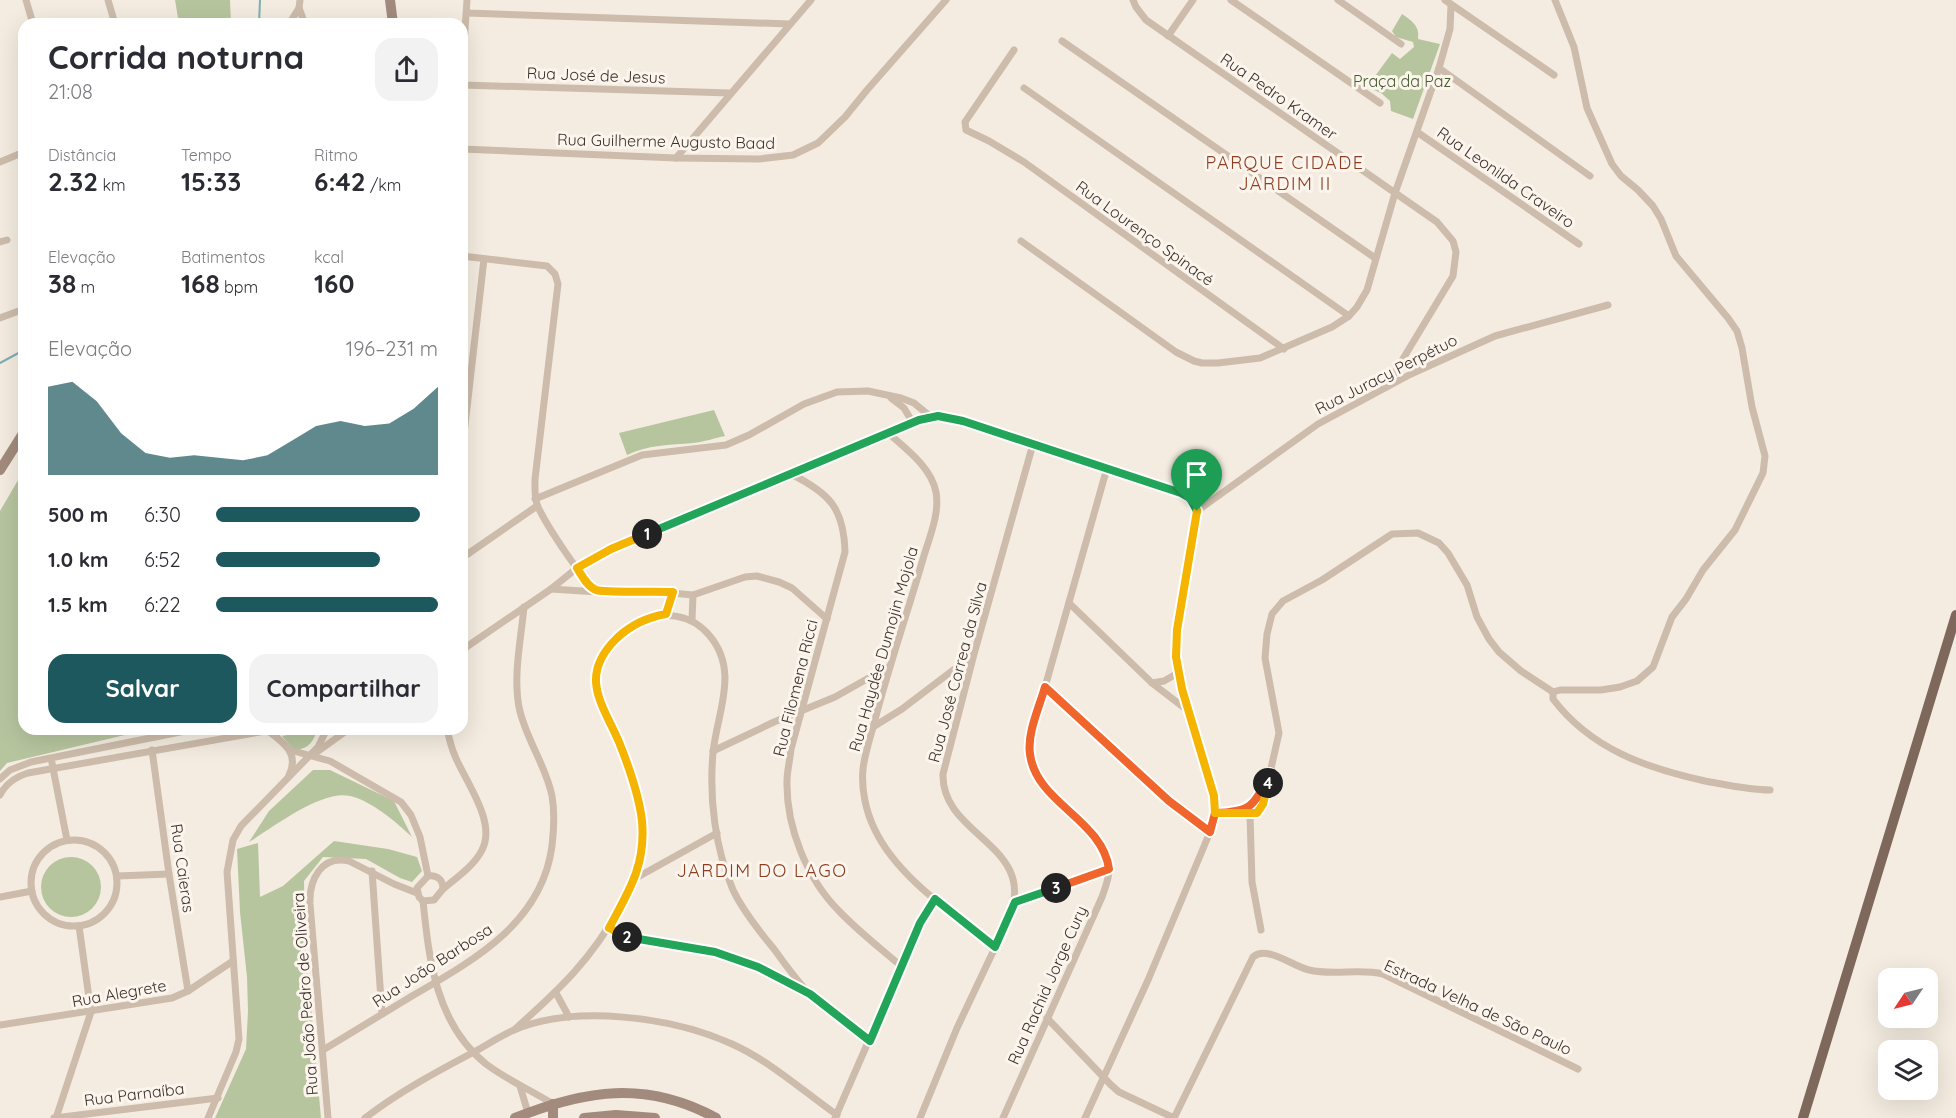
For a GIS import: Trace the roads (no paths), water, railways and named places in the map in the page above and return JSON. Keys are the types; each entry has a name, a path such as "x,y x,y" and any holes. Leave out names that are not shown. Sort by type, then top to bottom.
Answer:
{"main road":[{"path":"390,0 392,18"},
{"path":"0,470 18,442"},
{"path":"1803,1118 1956,615"},
{"path":"515,1118 529,1115 553,1104 589,1095 616,1092 667,1099 716,1118"},
{"path":"553,1104 553,1118"},
{"path":"585,1118 616,1115 656,1118"}],"street":[{"path":"26,0 31,18"},
{"path":"108,0 113,18"},
{"path":"293,18 300,0"},
{"path":"467,0 467,18"},
{"path":"676,158 811,0"},
{"name":"Rua Guilherme Augusto Baad","path":"468,149 676,158 759,159 793,155 818,143 845,117 946,0"},
{"name":"Rua Pedro Kramer","path":"1133,0 1146,20 1446,230 1453,241 1456,252 1453,276 1386,387"},
{"path":"1168,36 1193,0"},
{"path":"1231,0 1380,103"},
{"path":"1338,0 1401,44"},
{"path":"1215,813 1250,814 1257,813 1261,808 1279,733 1265,658 1267,634 1272,614 1283,601 1322,580 1392,534 1418,533 1439,543 1448,553 1467,585 1477,617 1489,639 1499,652 1521,671 1553,692 1620,687 1637,681 1653,668 1672,617 1703,570 1738,524 1763,473 1765,456 1752,407 1737,331 1676,256 1659,213 1638,190 1621,176 1612,164 1587,108 1574,47 1555,0"},
{"path":"1021,241 1176,352 1194,362 1218,363 1260,358 1332,327 1349,316 1366,290 1395,193 1439,68 1450,29 1448,2"},
{"path":"1448,2 1554,75"},
{"path":"298,9 302,18"},
{"path":"467,13 789,24"},
{"path":"1062,41 1375,258"},
{"name":"Rua Lourenço Spinacé","path":"1014,50 965,122 968,132 989,141 1024,162 1284,349"},
{"path":"1439,68 1590,176"},
{"name":"Rua José de Jesus","path":"468,85 730,93"},
{"path":"1024,88 1349,316"},
{"name":"Rua Leonilda Craveiro","path":"1417,132 1579,244"},
{"path":"0,162 18,154"},
{"path":"468,257 547,266 556,278 558,284 535,479 536,503 587,583 598,591"},
{"path":"468,399 484,259"},
{"name":"Rua Juracy Perpétuo","path":"1197,511 1318,424 1386,387 1495,336 1608,305"},
{"path":"0,318 18,311"},
{"path":"468,554 536,503 642,455 726,445 820,397 850,391 868,391 914,403 931,417"},
{"path":"887,395 904,408 913,423"},
{"path":"468,646 551,589 577,568 611,549 931,417 948,417 963,421 1186,495 1194,502 1197,511 1177,630 1176,657 1187,710 1210,783 1215,813 1210,832 1148,980 1085,1118"},
{"name":"Rua Haydée Dumojin Mojola","path":"888,434 927,471 933,482 937,504 863,769 863,788 867,811 874,829 893,859 935,899 995,947"},
{"name":"Rua José Correa da Silva","path":"1015,902 1015,881 1006,863 950,804 942,786 945,760 1034,444"},
{"path":"920,1118 957,1028 1015,902 1109,869 1106,854 1097,839 1048,789 1032,765 1030,740 1107,468"},
{"name":"Rua Filomena Ricci","path":"791,474 807,482 827,498 838,512 845,531 845,552 791,749 787,780 788,803 801,849 821,890 837,910 901,966"},
{"path":"551,589 650,591 693,595 745,577 768,578 798,592 827,619"},
{"path":"666,614 673,592"},
{"path":"692,620 693,595"},
{"path":"1069,603 1152,683 1187,710"},
{"name":"Rua João Barbosa","path":"323,1050 490,947 511,928 543,884 549,864 554,824 552,795 529,739 519,706 518,668 524,607"},
{"path":"365,1118 424,1078 514,1030 556,993 589,957 609,928 636,878 642,839 638,798 624,755 598,699 597,675 606,651 620,635 646,620 666,614 692,620 710,636 722,656 725,666 724,696 713,751 713,808 717,832 733,889 747,914 810,994"},
{"path":"873,727 902,709 974,654"},
{"path":"713,751 835,697 890,666"},
{"path":"1152,683 1164,681 1178,673"},
{"path":"1045,687 1169,801 1210,832"},
{"path":"1553,692 1553,699 1581,730 1615,751 1672,774 1739,787 1770,790"},
{"path":"0,779 16,767 51,757 164,735"},
{"path":"0,795 6,785 19,776 53,767 238,735"},
{"path":"273,735 290,750 330,761 394,797 406,807 420,837 428,876"},
{"path":"208,1118 237,1052 239,1039 227,872 233,840 241,826 309,757 322,742 325,735"},
{"path":"309,757 341,735"},
{"path":"423,901 434,900 474,862 482,851 486,835 482,813 455,756 449,735"},
{"path":"324,748 330,761"},
{"name":"Rua Caieras","path":"152,750 188,991"},
{"path":"288,777 294,762 290,750"},
{"path":"51,757 67,840"},
{"path":"1238,812 1257,798 1270,773"},
{"path":"1250,814 1252,882 1261,930"},
{"path":"636,878 717,832"},
{"path":"67,840 80,840 93,844 105,852 113,863 117,876 117,890 104,914 93,922 79,926 54,921 44,914 36,903 32,891 31,878 39,859 54,845 67,840"},
{"name":"Rua João Pedro de Oliveira","path":"328,1118 310,904 314,877 321,868 334,860 349,861 417,893"},
{"name":"Rua Rachid Jorge Cury","path":"1003,1118 1102,897 1109,869"},
{"path":"372,871 382,1014"},
{"path":"117,876 169,874"},
{"path":"443,889 438,877 428,876 420,882 417,888 417,893 423,901 430,956 440,999 453,1024 485,1063 553,1104"},
{"path":"0,897 32,891"},
{"path":"514,1030 569,1017 626,1016 684,1027 731,1043 763,1061 836,1117 920,923 935,899"},
{"path":"55,1118 91,1012 79,926"},
{"path":"609,928 628,937 691,947 758,967 810,994 870,1041"},
{"name":"Estrada Velha de São Paulo","path":"1174,1118 1253,957 1262,952 1271,953 1291,964 1310,970 1360,970 1383,974 1578,1069"},
{"name":"Rua Alegrete","path":"0,1025 172,998 188,991 233,961"},
{"path":"556,993 569,1017"},
{"path":"1047,1018 1119,1092 1174,1118"},
{"path":"520,1086 529,1115"},
{"name":"Rua Parnaíba","path":"55,1118 218,1098"}],"waterway":[{"path":"259,18 260,0"},
{"path":"0,363 18,353"}],"district":[{"name":"PARQUE CIDADE JARDIM II","path":"1285,174"},
{"name":"JARDIM DO LAGO","path":"762,871"}],"park label":[{"name":"Praça da Paz","path":"1402,81"}]}
